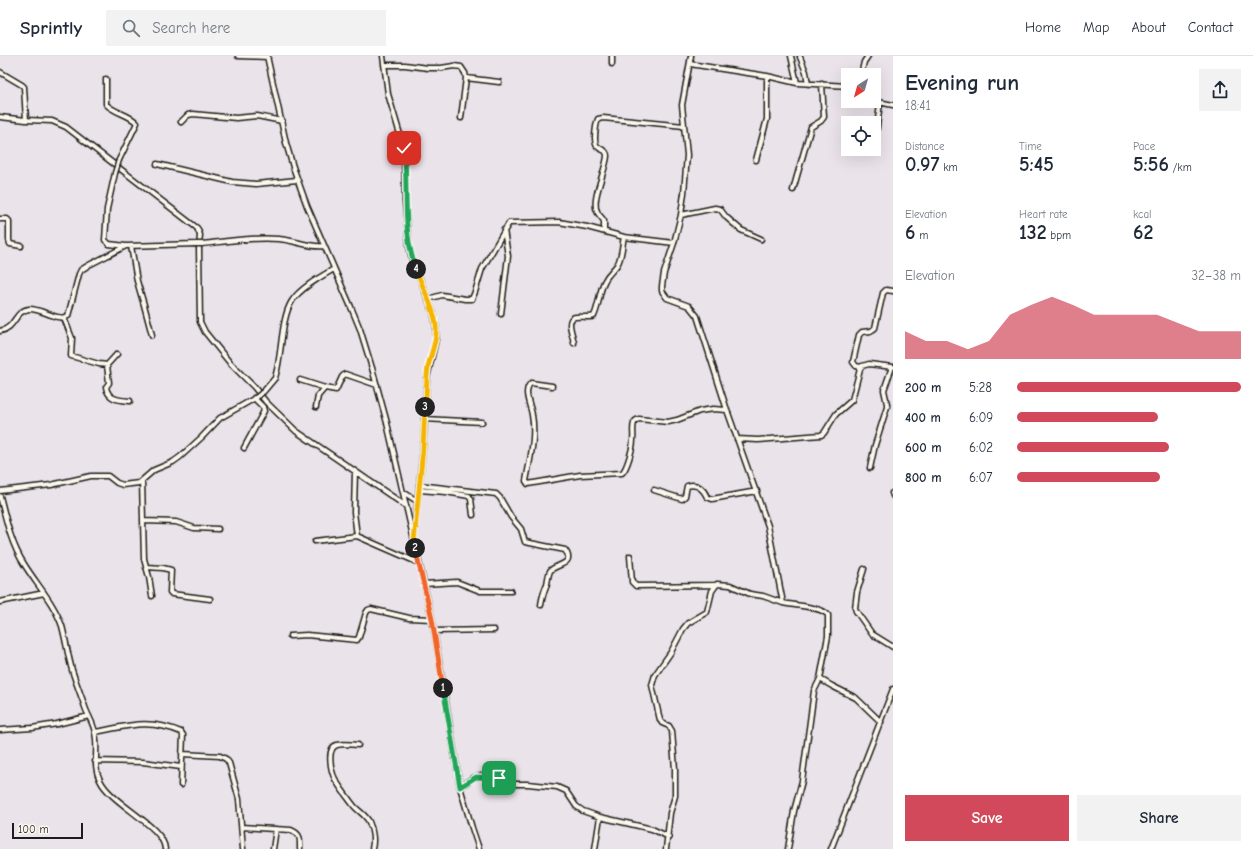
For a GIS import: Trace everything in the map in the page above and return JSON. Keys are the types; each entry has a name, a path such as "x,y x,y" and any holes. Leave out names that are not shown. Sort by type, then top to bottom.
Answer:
{"street":[{"path":"238,56 267,57 289,156 297,180 357,322 368,353 403,492 432,619 460,787 479,849"},
{"path":"383,56 388,94 404,148 405,202 409,246 412,259 435,320 436,332 436,339 428,367 423,448 414,542"},
{"path":"612,56 612,64"},
{"path":"691,56 682,105 687,168 681,215 662,280 662,291 667,298 688,306 695,313 768,526 783,602"},
{"path":"791,56 797,83"},
{"path":"862,68 868,56"},
{"path":"800,57 806,72 808,84"},
{"path":"690,64 767,76 797,83 841,85"},
{"path":"384,65 442,68 458,66 463,70 466,78 461,118"},
{"path":"0,72 23,86 26,117"},
{"path":"756,160 767,119 767,76"},
{"path":"466,78 499,82"},
{"path":"106,79 106,104 114,111 134,120 136,123 119,160 115,173 107,209 106,240 109,244 129,246 202,244 237,240 277,239 314,247 324,246"},
{"path":"793,190 811,127 821,121 824,117 822,84"},
{"path":"881,103 893,105"},
{"path":"181,122 188,115 193,114 236,118 257,116 282,121"},
{"path":"0,117 26,117 52,121 66,127 197,228 200,236 200,322 205,332 230,363 254,387 266,402 296,431 406,506"},
{"path":"604,231 604,221 596,210 596,204 599,185 604,173 607,155 605,150 598,147 595,142 598,119 603,118 684,126"},
{"path":"157,164 232,182 256,184 297,180"},
{"path":"681,215 715,208 720,209 726,217 741,230 761,239"},
{"path":"0,219 7,219 9,221 10,244 21,246"},
{"path":"428,299 442,294 472,299 482,269 506,225 512,222 550,221 568,223 624,237 674,243"},
{"path":"501,314 508,256 504,230"},
{"path":"574,343 570,326 571,321 577,316 590,318 594,316 599,304 604,282 609,273 619,263 624,237"},
{"path":"0,331 8,329 19,314 24,310 38,309 60,318 68,316 81,270 89,264 129,246"},
{"path":"129,246 136,281 152,335"},
{"path":"0,491 51,485 91,476 108,476 117,483 123,485 135,484 142,481 154,470 173,462 194,445 220,418 256,397 264,390 276,374 285,323 291,301 310,284 334,269"},
{"path":"861,367 856,366 853,362 859,335 862,332 870,331 875,328 883,293 886,290 893,291"},
{"path":"64,318 72,338 71,356 98,364 107,365"},
{"path":"117,354 107,365 109,383 106,387 110,395 118,400 130,401"},
{"path":"737,439 758,440 821,435 828,429 836,414 852,400 861,367 865,364 892,367 884,390 887,407 875,445 870,468"},
{"path":"300,380 336,390 345,374 377,385"},
{"path":"552,386 531,383 528,388 527,396 532,414 533,426 532,453 526,480 528,484 580,474 622,473 625,469 632,448 634,423 636,420 668,422 700,411 713,409 727,410"},
{"path":"316,407 318,396 325,388"},
{"path":"244,448 264,411 256,397"},
{"path":"424,419 482,422"},
{"path":"355,471 354,512 357,536"},
{"path":"142,481 144,559 152,596"},
{"path":"654,490 683,499 687,486 690,485 702,488 707,497 712,499 756,491"},
{"path":"419,487 469,496 471,499 473,515"},
{"path":"419,487 496,494 521,529 525,542 565,550 567,555 566,561 563,565 556,566 551,570 543,591 541,605"},
{"path":"403,492 417,501"},
{"path":"0,496 8,529 15,546 24,564 55,611 61,626 72,669 95,732 95,761 97,775 106,791 143,820 163,841 165,849"},
{"path":"143,521 176,522 194,528 218,529"},
{"path":"315,541 357,536 419,563"},
{"path":"630,556 632,582 636,586 730,585 750,594 819,609 826,612 828,615 828,636 820,679 814,691 802,781 794,811 788,849"},
{"path":"146,567 171,570 170,592 172,594 210,599"},
{"path":"864,569 857,592 856,611 869,632 893,647"},
{"path":"424,584 457,582 480,591 510,591"},
{"path":"666,849 670,813 675,796 673,736 669,726 662,723 660,720 652,690 652,681 671,652 683,629 688,623 707,612 715,585"},
{"path":"0,602 44,593"},
{"path":"290,636 307,635 356,640 359,637 366,613 371,609 409,618 432,619"},
{"path":"434,632 494,630"},
{"path":"820,679 856,698 881,722"},
{"path":"831,849 893,689"},
{"path":"0,730 57,724 88,716"},
{"path":"95,732 143,724 157,725 183,734 181,785"},
{"path":"358,745 334,746 330,755 331,765 335,779 353,805 365,816 369,823 373,841 372,849"},
{"path":"182,754 220,756 226,759 230,766 239,799 243,849"},
{"path":"95,761 143,762 182,767"},
{"path":"460,787 473,778 480,776 503,778 513,784 557,787 566,791 579,809 600,817 652,829 668,837"},
{"path":"595,849 600,817"},
{"path":"242,827 291,830 296,832 300,837 300,849"},
{"path":"273,849 276,829"}],"route":[{"path":"404,148 406,226 409,246 418,276 433,312 436,325 436,339 428,367 423,448 414,542 432,619 460,787 471,779 480,776 499,778"}]}
